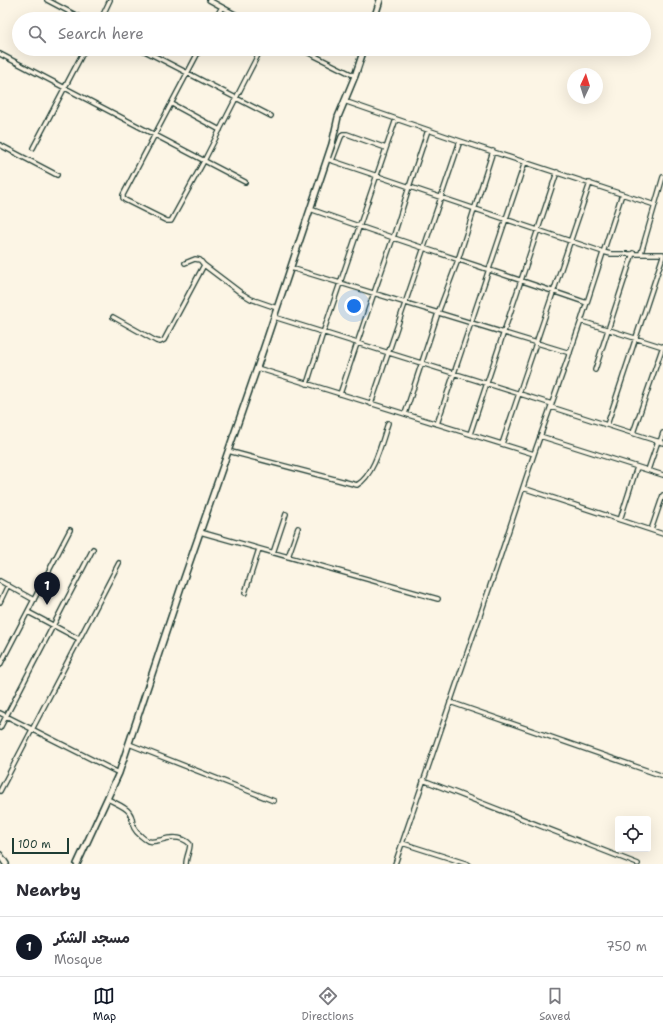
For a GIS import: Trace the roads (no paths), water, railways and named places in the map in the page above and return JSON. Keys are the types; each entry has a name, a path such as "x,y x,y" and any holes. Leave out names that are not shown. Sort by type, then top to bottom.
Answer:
{"street":[{"path":"47,0 70,12"},
{"path":"104,12 110,0"},
{"path":"208,0 231,12"},
{"path":"376,12 380,0"},
{"path":"220,12 222,7"},
{"path":"0,54 244,182"},
{"path":"33,148 81,56"},
{"path":"155,56 271,116"},
{"path":"196,56 123,195 125,200 169,222 171,221 204,161 257,56"},
{"path":"315,56 355,76"},
{"path":"330,160 338,117 362,56"},
{"path":"344,101 655,205"},
{"path":"172,104 220,130"},
{"path":"307,384 396,119"},
{"path":"340,394 428,130"},
{"path":"77,864 119,773 310,209 330,160 343,134 347,134 386,148"},
{"path":"371,404 460,141"},
{"path":"0,145 57,175"},
{"path":"405,414 438,313 458,260 493,151"},
{"path":"330,160 603,252 611,254 641,253 663,255 606,425"},
{"path":"437,424 525,162"},
{"path":"470,434 557,172"},
{"path":"641,253 663,177"},
{"path":"502,444 590,183"},
{"path":"395,864 540,436 581,321 622,194"},
{"path":"310,209 586,303"},
{"path":"595,370 633,253"},
{"path":"185,264 197,259 202,261 204,265 241,293 258,302 277,308"},
{"path":"113,317 156,341 164,340 204,265"},
{"path":"291,268 570,353"},
{"path":"274,317 486,383 606,425 660,442"},
{"path":"581,321 663,347 633,433"},
{"path":"257,368 534,454"},
{"path":"228,451 357,485 366,478 372,470 388,423"},
{"path":"648,470 663,433"},
{"path":"540,436 663,475"},
{"path":"620,520 637,467"},
{"path":"523,488 663,534"},
{"path":"651,530 663,495"},
{"path":"273,553 286,514"},
{"path":"288,557 298,528"},
{"path":"0,665 70,530"},
{"path":"200,532 438,599"},
{"path":"0,728 93,549"},
{"path":"245,593 259,549"},
{"path":"0,791 119,563"},
{"path":"0,581 34,600"},
{"path":"0,602 8,585"},
{"path":"28,612 79,639"},
{"path":"0,652 6,654"},
{"path":"450,702 663,776"},
{"path":"0,713 119,773"},
{"path":"129,744 274,801"},
{"path":"424,780 638,864"},
{"path":"108,799 129,812 134,830 148,841 174,837 187,841 190,844 190,848 186,859 186,864"},
{"path":"402,843 468,864"},
{"path":"0,855 6,864"}],"place":[{"name":"مسجد الشكر","path":"47,605"}]}
